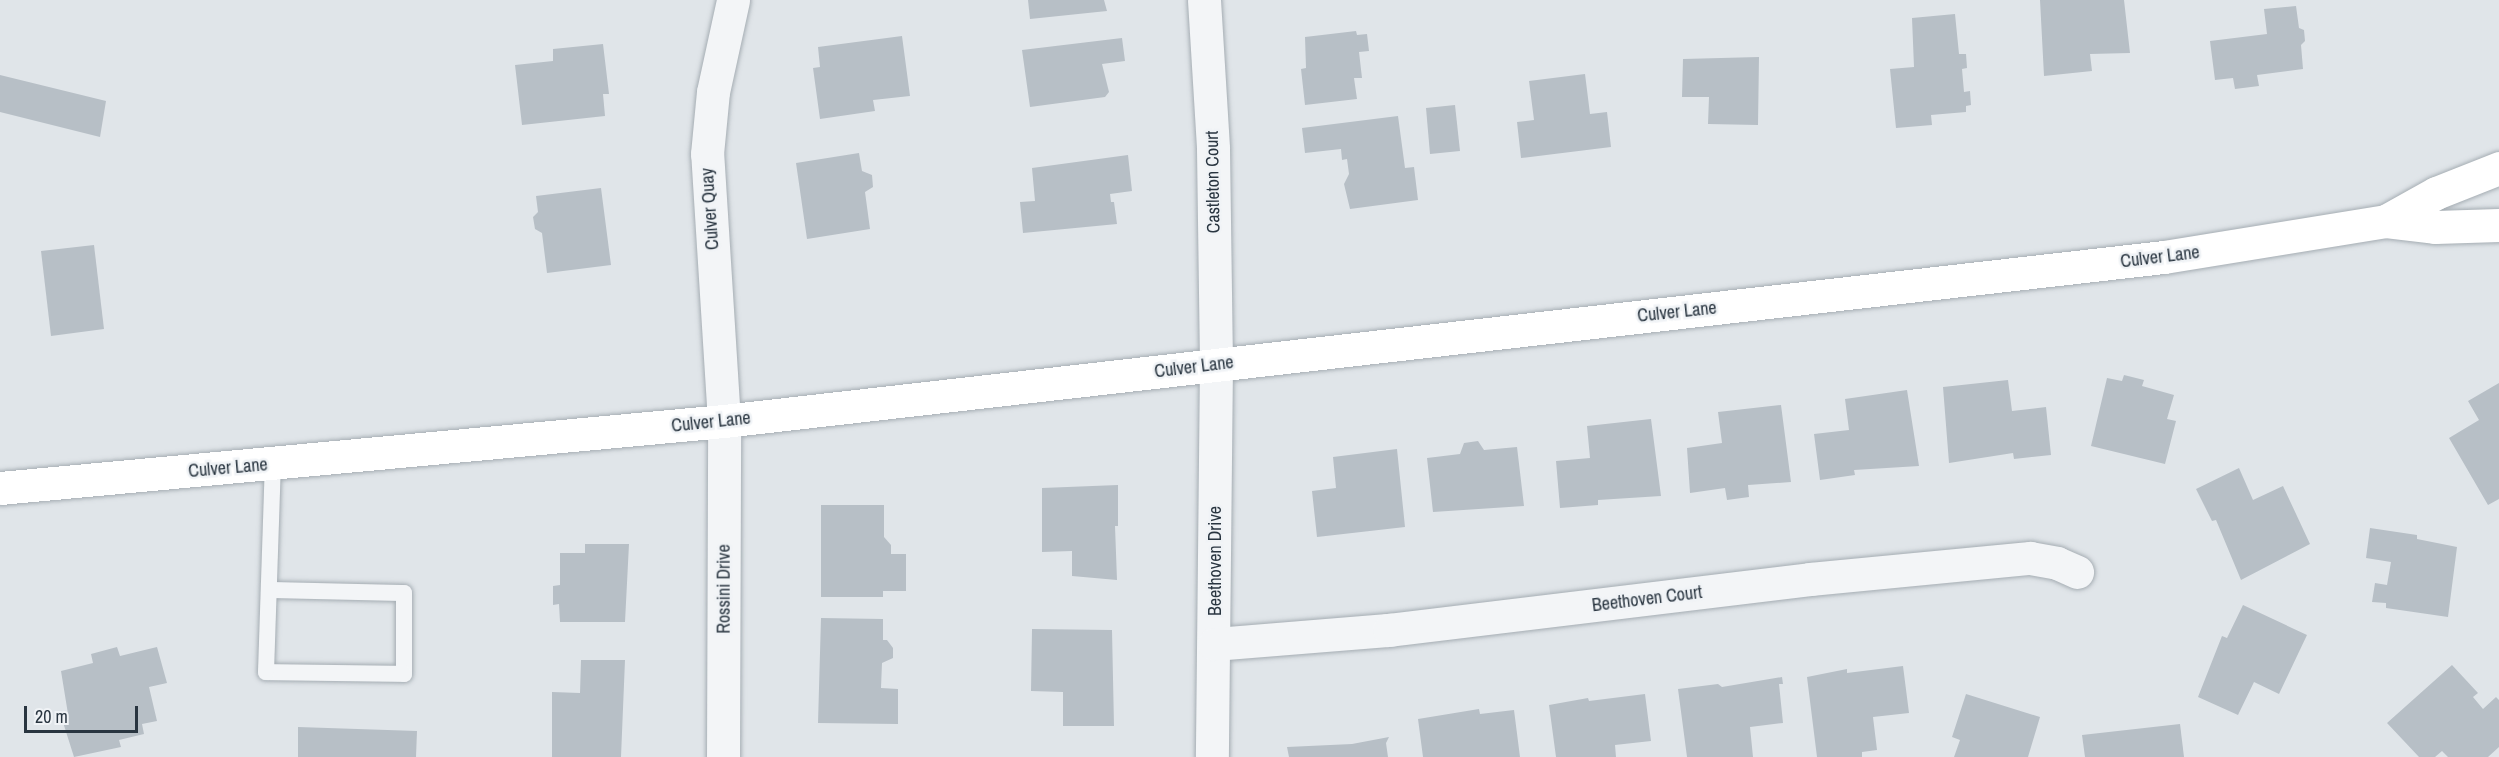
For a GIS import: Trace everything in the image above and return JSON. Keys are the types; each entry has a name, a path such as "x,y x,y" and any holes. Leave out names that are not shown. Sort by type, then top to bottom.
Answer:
{"street":[{"name":"Culver Quay","path":"724,421 707,153 713,92 733,0"},
{"name":"Castleton Court","path":"1204,0 1213,149 1216,364"},
{"name":"Culver Lane","path":"2386,221 2436,194 2499,168"},
{"name":"Culver Lane","path":"0,488 724,421 2164,257 2386,221 2434,227 2499,225"},
{"name":"Beethoven Drive","path":"1212,757 1216,364"},
{"name":"Rossini Drive","path":"723,757 724,421"},
{"name":"Beethoven Court","path":"1214,644 1389,630 1810,579 2030,558 2057,563 2077,572"}],"lane":[{"path":"269,590 404,593 404,674 266,672 273,464"}],"building":[{"path":"1028,0 1104,0 1107,11 1030,19"},
{"path":"2040,0 2124,0 2130,53 2090,54 2092,71 2044,76"},
{"path":"2296,6 2299,28 2304,30 2305,41 2301,45 2303,69 2257,75 2259,86 2235,89 2233,78 2215,80 2210,41 2267,34 2264,9"},
{"path":"1955,14 1959,54 1966,54 1967,68 1962,69 1964,92 1970,91 1971,105 1966,106 1966,112 1931,115 1932,125 1896,128 1890,69 1914,67 1912,18"},
{"path":"1356,31 1357,35 1367,34 1369,51 1359,52 1362,78 1354,78 1357,99 1305,105 1301,69 1306,68 1305,37"},
{"path":"902,36 910,96 873,100 875,111 820,119 813,68 820,67 818,47"},
{"path":"1122,38 1125,61 1102,64 1109,92 1105,97 1030,107 1022,50"},
{"path":"603,44 609,94 603,94 605,116 522,125 515,65 553,61 553,49"},
{"path":"1759,57 1758,125 1708,124 1709,97 1682,97 1683,59"},
{"path":"1585,74 1590,114 1607,112 1611,147 1521,158 1517,122 1534,120 1529,81"},
{"path":"0,75 106,101 100,137 0,112"},
{"path":"1455,105 1460,151 1430,154 1426,108"},
{"path":"1398,116 1405,168 1414,167 1418,200 1350,209 1344,184 1349,174 1347,159 1342,160 1341,149 1305,153 1302,128"},
{"path":"859,153 862,171 872,175 873,187 865,192 870,229 807,239 796,163"},
{"path":"1128,155 1132,191 1110,194 1111,202 1114,202 1117,224 1023,233 1020,202 1035,201 1032,168"},
{"path":"601,188 611,265 547,273 542,233 535,229 533,217 538,212 536,196"},
{"path":"94,245 104,329 51,336 41,251"},
{"path":"2124,375 2144,380 2142,386 2174,395 2167,419 2176,421 2165,464 2091,446 2107,378 2122,381"},
{"path":"2008,380 2012,411 2046,407 2051,455 2014,459 2013,453 1949,463 1943,387"},
{"path":"2499,383 2499,499 2488,505 2449,438 2479,420 2468,401"},
{"path":"1907,390 1919,466 1854,470 1855,475 1820,480 1814,434 1849,430 1845,399"},
{"path":"1781,405 1791,482 1748,485 1749,497 1727,500 1725,488 1690,493 1687,448 1722,443 1718,412"},
{"path":"1651,419 1661,496 1598,500 1598,505 1560,508 1556,461 1590,458 1587,426"},
{"path":"1478,441 1484,450 1517,447 1524,506 1433,512 1427,458 1460,454 1464,443"},
{"path":"1397,449 1405,527 1317,537 1312,491 1336,488 1333,457"},
{"path":"2239,468 2253,500 2283,486 2310,544 2241,580 2216,520 2212,521 2196,489"},
{"path":"1118,485 1118,526 1115,526 1117,580 1072,576 1072,551 1042,552 1042,488"},
{"path":"821,505 884,505 884,537 891,545 891,554 906,554 906,591 883,591 883,597 821,597"},
{"path":"2370,528 2417,535 2417,539 2457,547 2448,617 2386,608 2386,603 2372,602 2375,583 2387,585 2391,562 2366,558"},
{"path":"585,544 629,544 625,622 560,622 559,604 553,605 553,586 560,585 560,553 585,553"},
{"path":"2243,605 2307,635 2279,694 2254,682 2238,715 2198,697 2222,636 2227,638"},
{"path":"821,618 883,619 883,640 887,640 893,648 893,658 882,663 881,688 898,689 898,724 818,723"},
{"path":"1032,629 1112,630 1114,726 1063,726 1063,692 1031,691"},
{"path":"117,647 120,656 157,647 167,683 149,687 157,721 142,724 144,734 119,740 121,747 74,757 61,716 68,714 61,671 93,663 91,654"},
{"path":"581,660 625,660 621,757 552,757 552,692 580,693"},
{"path":"2452,665 2478,693 2473,697 2483,709 2496,697 2499,700 2499,747 2488,757 2448,757 2442,751 2435,757 2419,757 2387,723"},
{"path":"1903,666 1909,713 1873,717 1877,750 1862,752 1862,757 1817,757 1807,677 1847,669 1847,673"},
{"path":"1782,677 1783,684 1779,684 1783,723 1750,727 1753,757 1687,757 1678,689 1718,684 1722,687"},
{"path":"1645,694 1651,741 1615,745 1616,757 1556,757 1549,705 1588,698 1589,701"},
{"path":"1966,694 2040,717 2028,757 1954,757 1960,740 1952,737"},
{"path":"1479,709 1480,714 1514,710 1520,757 1423,757 1418,719"},
{"path":"2180,724 2184,757 2085,757 2082,735"},
{"path":"298,727 417,731 416,757 298,757"},
{"path":"1389,737 1386,743 1388,757 1289,757 1287,747 1352,744"}]}
